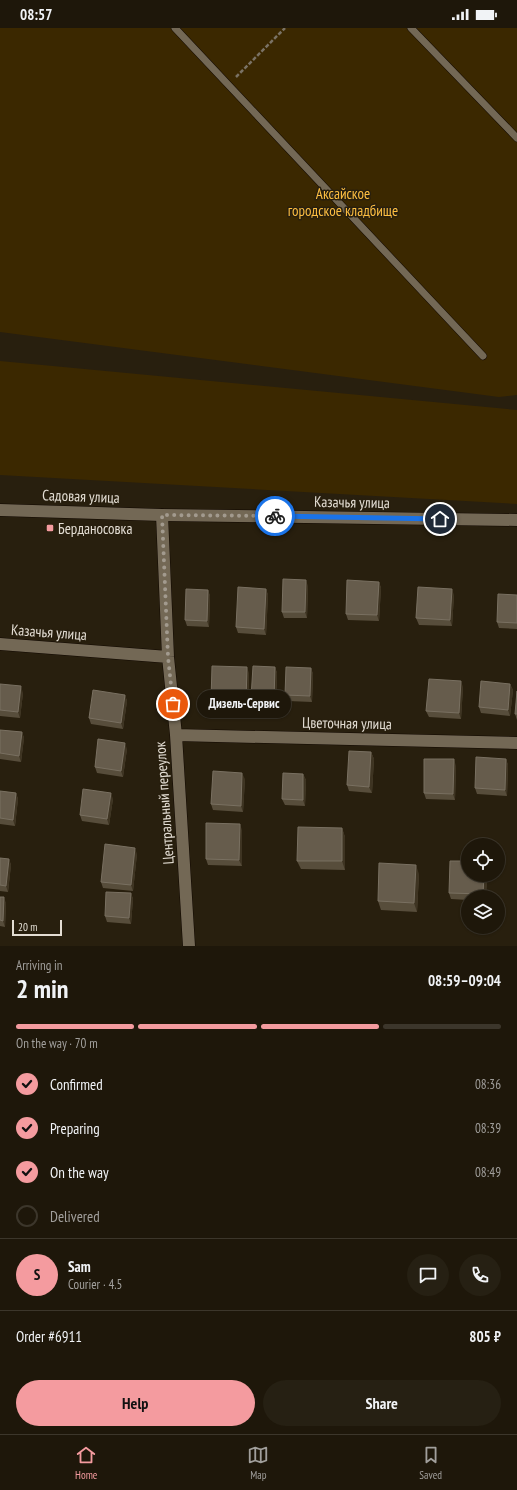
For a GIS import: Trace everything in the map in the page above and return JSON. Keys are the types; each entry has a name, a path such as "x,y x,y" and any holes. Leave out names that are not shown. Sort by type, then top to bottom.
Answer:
{"street":[{"name":"Садовая улица","path":"0,510 162,515"},
{"name":"Казачья улица","path":"162,515 517,520"},
{"name":"Центральный переулок","path":"162,515 168,657 176,734 189,946"},
{"name":"Казачья улица","path":"0,644 168,657"},
{"name":"Цветочная улица","path":"176,734 517,743"}],"lane":[{"path":"175,28 483,356"},
{"path":"411,28 517,138"}],"path":[{"path":"228,85 285,28"}],"green space":[{"name":"Аксайское городское кладбище","path":"0,28 517,28 517,395 499,397 0,332"},
{"path":"0,361 517,410 517,504 0,475"}],"building":[{"path":"283,579 306,580 305,612 282,612"},
{"path":"347,580 379,582 377,615 346,614"},
{"path":"238,587 266,589 264,629 236,627"},
{"path":"418,587 452,589 450,620 416,618"},
{"path":"186,589 208,590 207,621 185,620"},
{"path":"498,594 517,595 517,623 497,622"},
{"path":"212,666 247,667 246,702 211,700"},
{"path":"253,666 275,667 274,699 251,698"},
{"path":"286,667 311,668 310,696 285,695"},
{"path":"429,679 461,681 459,713 426,711"},
{"path":"481,681 510,684 508,710 479,707"},
{"path":"0,684 21,686 18,712 0,710"},
{"path":"93,690 125,695 121,723 89,718"},
{"path":"517,691 517,714 515,714"},
{"path":"0,730 22,732 19,756 0,753"},
{"path":"98,739 125,743 121,771 95,767"},
{"path":"349,751 371,752 369,787 347,785"},
{"path":"476,757 506,759 505,790 475,788"},
{"path":"424,759 454,759 453,794 424,793"},
{"path":"213,771 242,773 241,806 211,804"},
{"path":"283,773 303,774 303,800 282,799"},
{"path":"83,789 111,793 107,819 80,815"},
{"path":"0,791 16,793 13,820 0,818"},
{"path":"206,823 240,824 239,860 206,859"},
{"path":"298,827 342,828 342,861 297,861"},
{"path":"105,844 135,848 131,885 101,882"},
{"path":"0,858 9,859 6,886 0,885"},
{"path":"450,861 461,861 461,882 484,882 483,890 461,890 461,893 449,893"},
{"path":"379,863 416,865 414,903 378,901"},
{"path":"106,892 131,893 129,918 105,916"},
{"path":"0,897 4,897 3,921 0,920"}],"way so far":[{"path":"173,704 168,657 162,515 275,516"}],"place":[{"name":"Берданосовка","path":"50,528"},
{"name":"Дизель-Сервис","path":"173,704"}],"route":[{"path":"275,516 440,519"}]}
